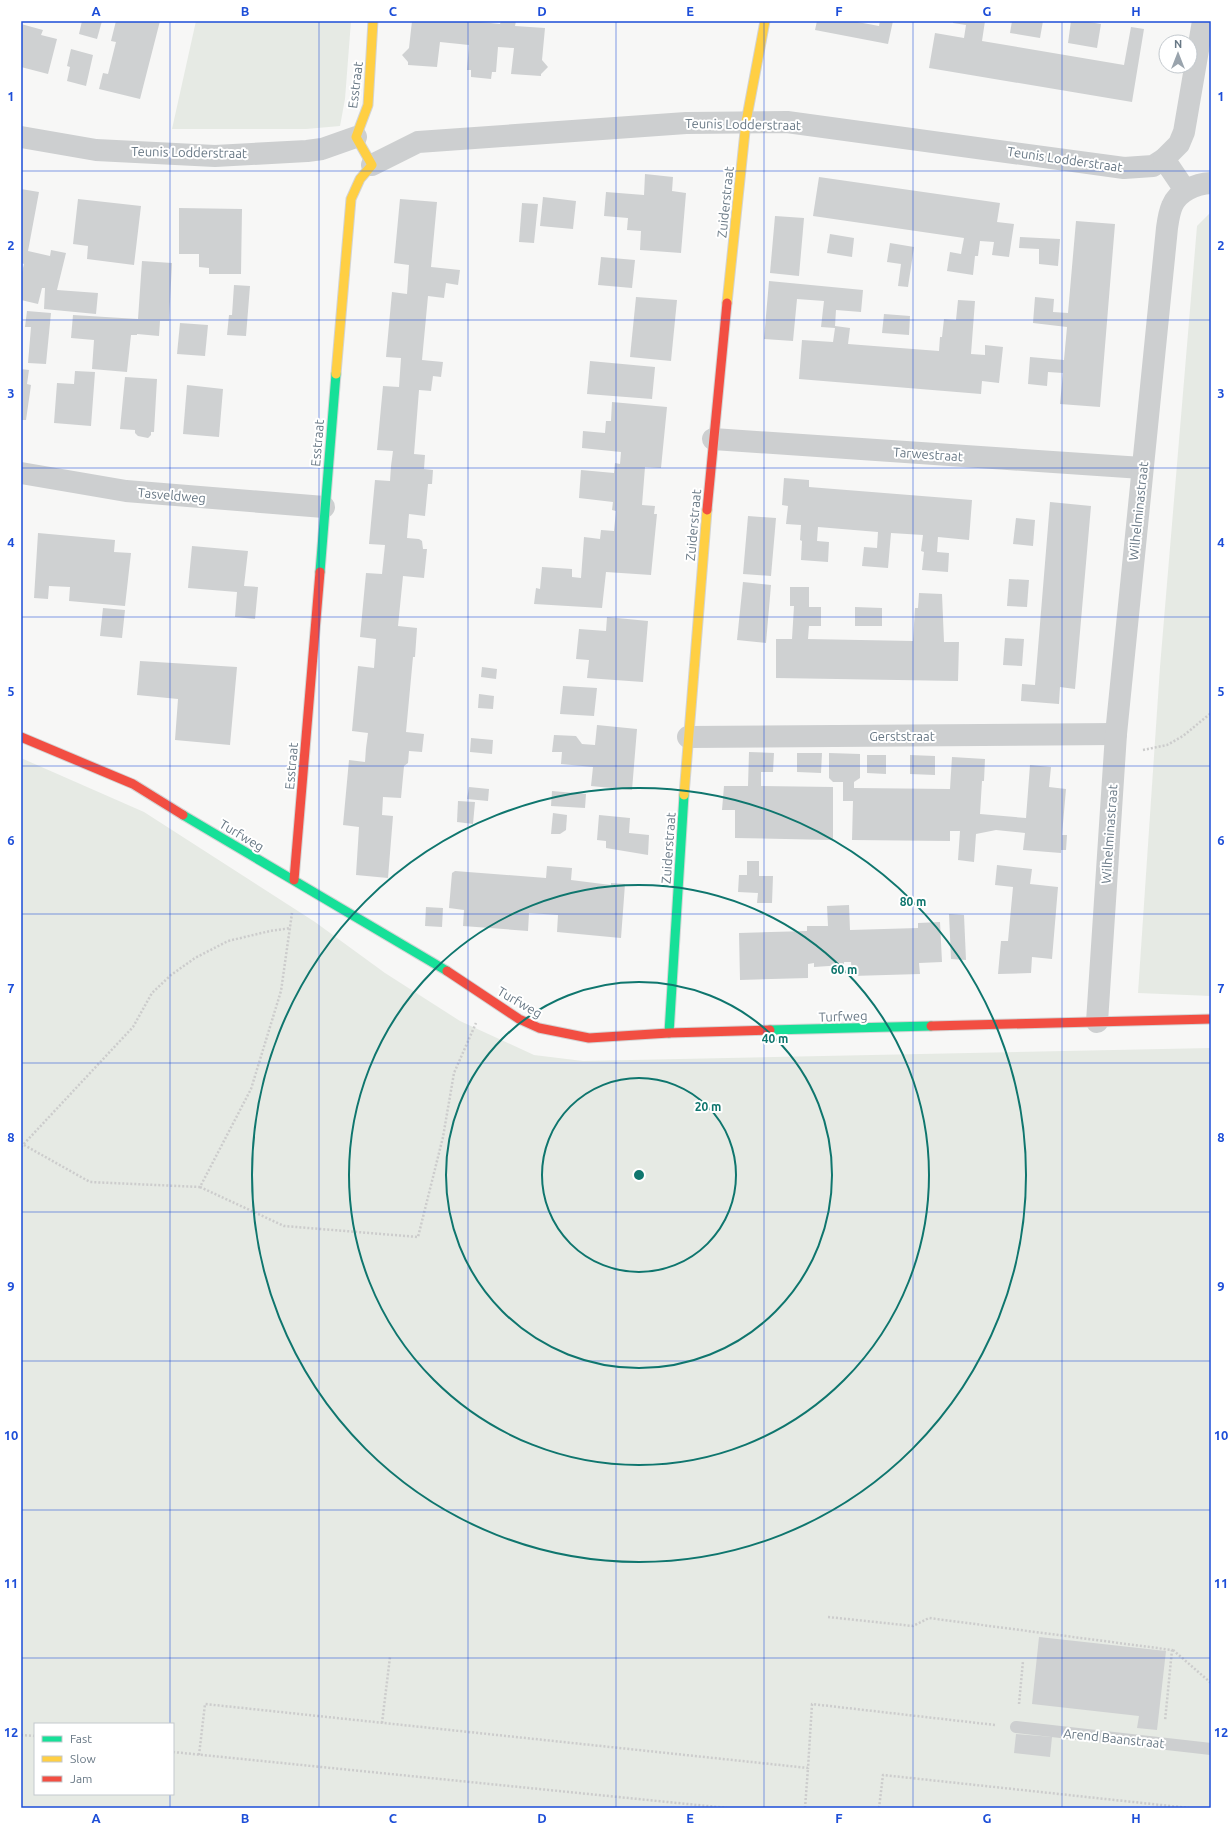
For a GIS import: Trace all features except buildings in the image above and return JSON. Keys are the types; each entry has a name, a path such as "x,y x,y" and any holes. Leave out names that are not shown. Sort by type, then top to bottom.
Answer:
{"street":[{"name":"Esstraat","path":"356,137 368,105 373,21"},
{"name":"Zuiderstraat","path":"669,1033 688,737 714,439 746,122 765,21"},
{"path":"1203,21 1184,132 1179,144 1164,159 1185,190 1198,184 1211,183"},
{"name":"Teunis Lodderstraat","path":"372,165 418,142 686,123 746,122 787,122 1124,168 1153,166 1164,159"},
{"name":"Teunis Lodderstraat","path":"21,137 96,150 214,156 307,151 322,148 356,137"},
{"path":"356,137 372,165"},
{"name":"Esstraat","path":"294,880 324,507 351,199 360,179 372,165"},
{"name":"Wilhelminastraat","path":"1097,1022 1115,742 1167,228 1172,205 1185,190"},
{"name":"Tarwestraat","path":"714,439 1142,468"},
{"name":"Tasveldweg","path":"21,473 126,491 324,507"},
{"name":"Turfweg","path":"21,737 133,784 244,852 442,968 519,1019 539,1028 589,1038 669,1033 1211,1019"},
{"name":"Gerststraat","path":"688,737 1115,742"}],"lane":[{"name":"Arend Baanstraat","path":"1016,1727 1211,1749"}],"path":[{"path":"1115,742 1143,750 1166,745 1183,736 1210,715"},
{"path":"200,1187 250,1089 280,991 291,928 270,931 228,941 195,958 171,975 152,994 133,1027 22,1146 90,1182 200,1187 284,1226 418,1237 443,1137 454,1073 487,998"},
{"path":"828,1617 913,1626 929,1618 1172,1650 1211,1683"},
{"path":"1163,1744 1172,1650"},
{"path":"382,1723 390,1657"},
{"path":"805,1808 812,1704 1016,1727 1023,1661"},
{"path":"199,1754 205,1704 808,1768"},
{"path":"21,1735 34,1736"},
{"path":"174,1752 727,1808"},
{"path":"879,1808 883,1775 1189,1808"}],"shaded area":[{"path":"196,21 351,21 345,99 340,126 306,129 172,129"},
{"path":"1210,213 1211,996 1138,993 1160,667 1197,226"},
{"path":"21,758 144,812 315,922 385,973 460,1021 534,1055 583,1061 1211,1048 1211,1808 21,1808"}],"traffic: fast":[{"path":"320,572 336,374"},
{"path":"669,1033 684,795"},
{"path":"183,815 447,971"},
{"path":"770,1030 931,1026"}],"traffic: slow":[{"path":"336,374 351,199 360,179 372,165 356,137 368,105 373,21"},
{"path":"727,303 746,122 765,21"},
{"path":"684,795 707,510"}],"traffic: jam":[{"path":"707,510 727,303"},
{"path":"294,880 320,572"},
{"path":"21,737 133,784 183,815"},
{"path":"447,971 519,1019 539,1028 589,1038 669,1033 770,1030"},
{"path":"931,1026 1211,1019"}]}
